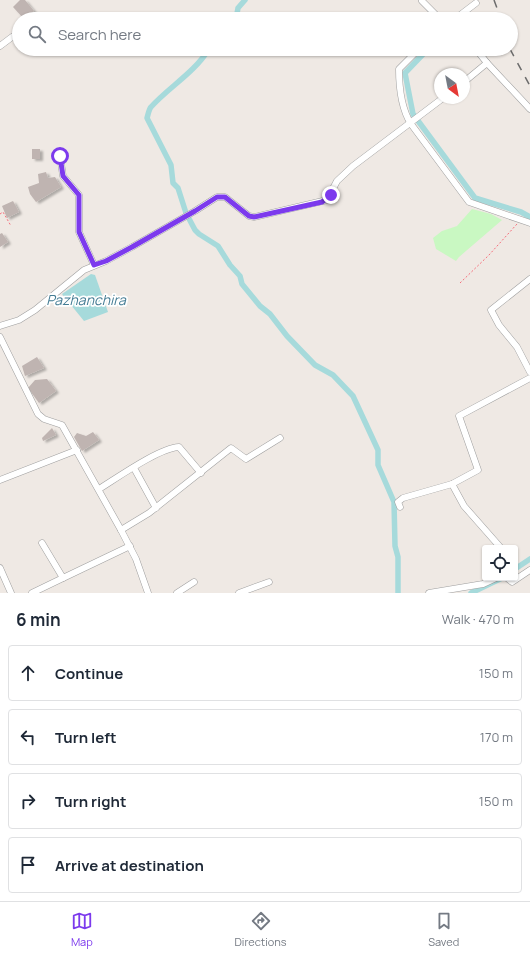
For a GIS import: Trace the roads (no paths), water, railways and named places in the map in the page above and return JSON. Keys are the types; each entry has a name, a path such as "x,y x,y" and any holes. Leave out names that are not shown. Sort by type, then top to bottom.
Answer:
{"street":[{"path":"422,1 433,12"},
{"path":"464,12 476,3"},
{"path":"0,46 12,37"},
{"path":"412,56 399,69 400,88 404,112 411,124 466,200 476,206 530,223"},
{"path":"482,56 530,109"},
{"path":"470,77 488,63"},
{"path":"0,326 19,320 35,310 73,277 94,265 126,251 208,202 221,196 225,197 249,216 254,217 328,200 338,182 353,166 411,124 436,104"},
{"path":"60,156 63,176 79,195 79,232 94,265"},
{"path":"530,278 492,310 517,348 530,372"},
{"path":"0,337 38,414 44,419 62,425 77,450 130,546 148,593"},
{"path":"400,507 398,502 403,498 452,484 478,470 459,416 530,378"},
{"path":"122,530 156,508 231,448 246,459 280,438"},
{"path":"99,490 172,447 179,447 200,473"},
{"path":"0,480 77,450"},
{"path":"134,468 156,508"},
{"path":"452,484 464,506 497,545"},
{"path":"42,543 63,578"},
{"path":"32,593 130,546"},
{"path":"0,568 11,593"},
{"path":"518,578 530,570"},
{"path":"429,593 483,584 490,581"},
{"path":"177,593 194,582"},
{"path":"239,593 269,582"}],"water":[{"name":"Pazhanchira","path":"91,274 95,275 108,312 84,321 62,294"}],"waterway":[{"path":"237,12 238,8 245,0"},
{"path":"204,56 189,73 151,107 147,118 171,165 173,183 178,188 186,213 195,230 218,246 230,265 240,276 242,284 260,306 270,314 287,336 315,365 333,375 353,396 378,450 378,465 394,502 395,546 398,557 398,593"},
{"path":"421,56 405,73 413,114 475,198 521,212 530,217"},
{"path":"518,567 530,559"},
{"path":"471,593 496,581"}],"railway":[{"path":"494,0 498,12"},
{"path":"514,56 530,86"}]}
